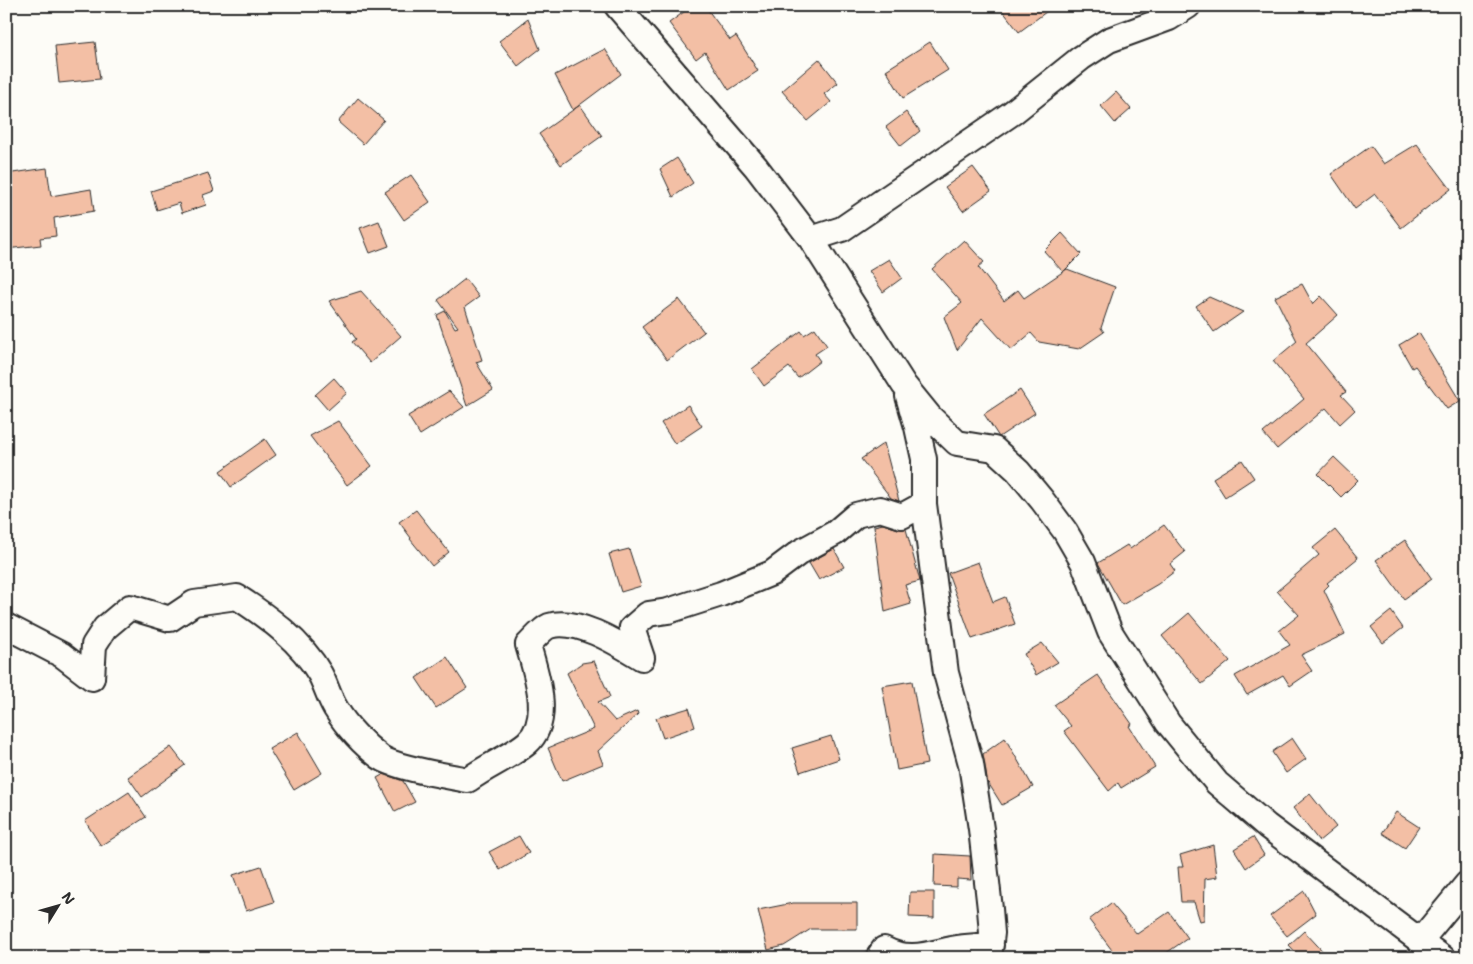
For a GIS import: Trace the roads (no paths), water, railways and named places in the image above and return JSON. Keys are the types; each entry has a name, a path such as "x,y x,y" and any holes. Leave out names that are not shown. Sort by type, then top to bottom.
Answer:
{"street":[{"path":"617,6 756,167 810,239 904,385 930,417 957,443 994,449 1018,471 1042,500 1065,531 1083,562 1115,640 1168,723 1218,783 1268,826 1443,958"},
{"path":"810,239 842,229 1012,113 1081,58 1102,44 1126,32 1169,18 1188,6"},
{"path":"878,958 884,949 895,955 928,956 952,949 990,951 990,909 981,829 971,764 946,673 924,504 924,459 917,427 904,385"},
{"path":"6,626 62,655 92,678 94,645 105,628 130,607 170,619 194,603 237,597 261,613 292,639 320,673 336,709 358,737 381,758 410,767 468,780 528,742 541,718 540,684 528,645 547,627 574,624 619,644 642,658 632,628 648,614 668,611 721,594 772,573 800,552 835,533 856,515 880,509 902,516 924,504"},
{"path":"1420,941 1467,884"}]}
